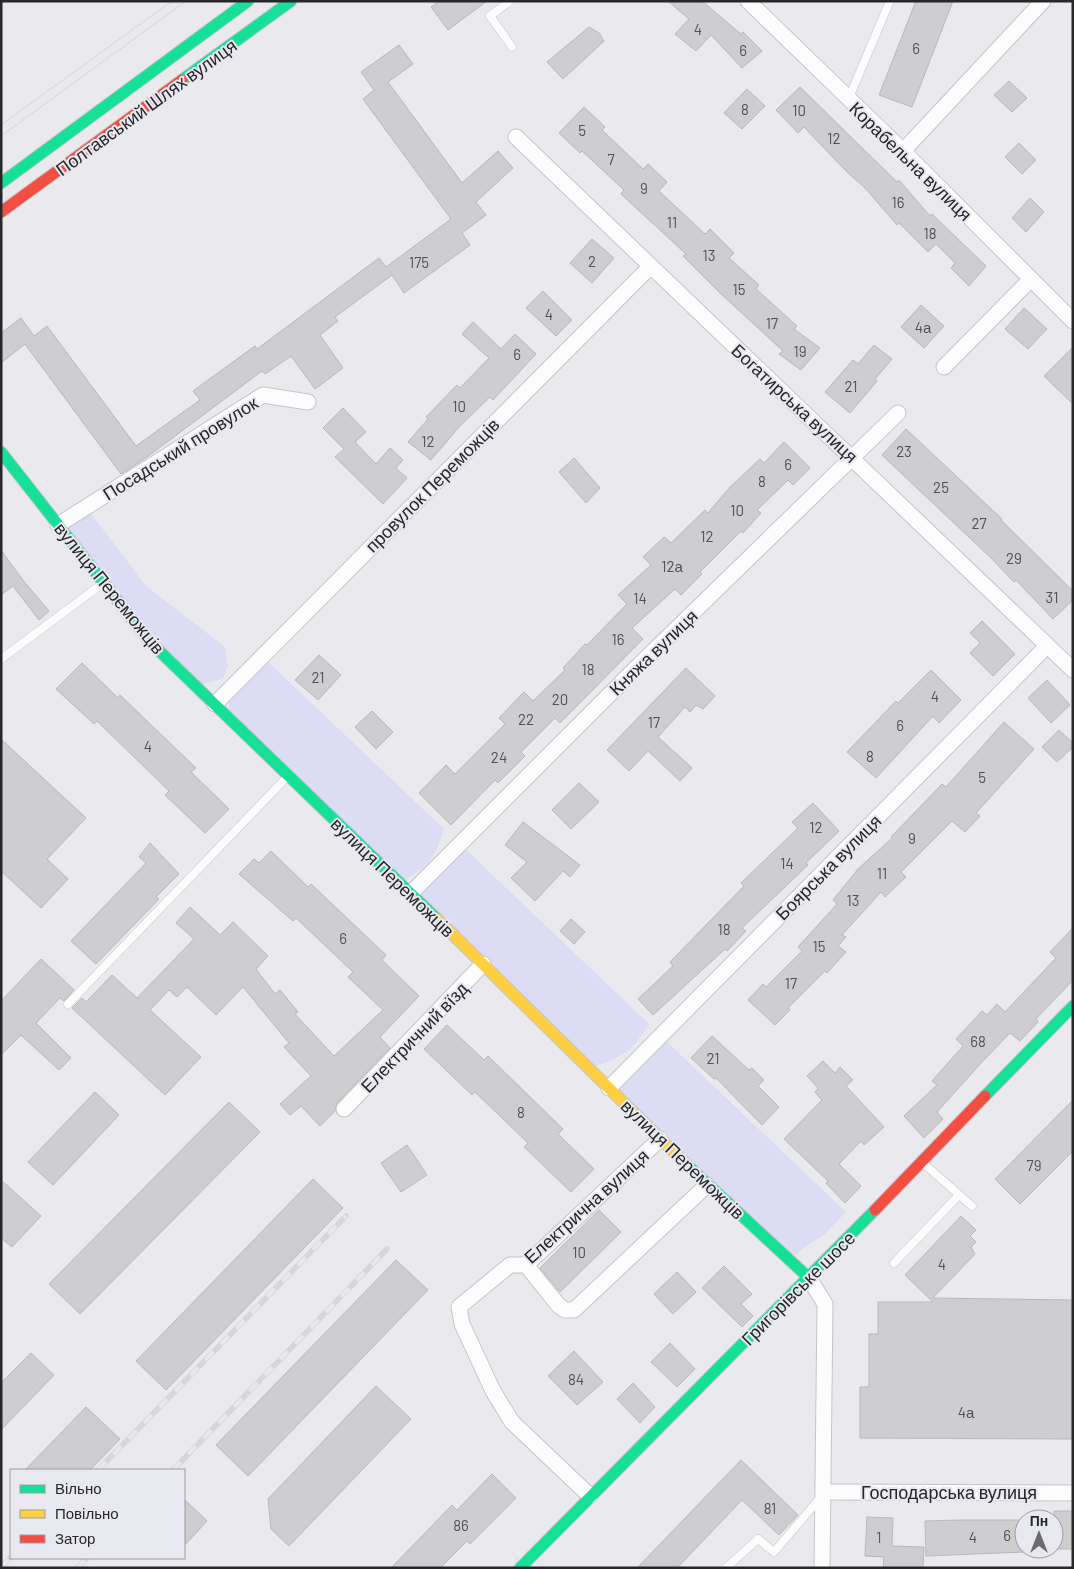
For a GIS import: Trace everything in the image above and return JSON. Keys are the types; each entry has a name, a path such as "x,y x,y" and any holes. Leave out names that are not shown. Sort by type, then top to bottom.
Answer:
{"street":[{"name":"Полтавський Шлях вулиця","path":"1,212 13,187 248,1"},
{"name":"Полтавський Шлях вулиця","path":"13,187 291,1"},
{"name":"Корабельна вулиця","path":"748,1 848,100 903,151 1073,321"},
{"path":"903,151 1043,1"},
{"name":"Богатирська вулиця","path":"516,137 1073,670"},
{"name":"провулок Переможців","path":"215,704 650,266"},
{"path":"944,366 1030,280"},
{"name":"Посадський провулок","path":"58,525 263,395 308,402"},
{"name":"Княжа вулиця","path":"411,894 639,665 898,413"},
{"name":"вулиця Переможців","path":"1,452 150,642 483,964 707,1185 809,1278"},
{"name":"Боярська вулиця","path":"609,1088 1047,646"},
{"name":"Електричний вїзд","path":"344,1109 483,964"},
{"name":"Григорівське шосе","path":"520,1568 809,1278 1073,1006"},
{"name":"Електрична вулиця","path":"590,1496 512,1422 493,1391 459,1315 459,1307 462,1302 510,1265 526,1265 660,1139"},
{"path":"526,1265 559,1306 565,1310 574,1310 707,1185"},
{"path":"809,1278 824,1304 822,1568"},
{"name":"Господарська вулиця","path":"824,1492 1073,1492"}],"lane":[{"path":"510,1 490,16 512,47"},
{"path":"848,100 890,1"},
{"path":"1,168 13,187"},
{"path":"1,659 104,582"},
{"path":"68,1004 288,776"},
{"path":"922,1162 972,1206"},
{"path":"894,1263 959,1195"},
{"path":"726,1568 758,1540 774,1552 824,1492"}],"shaded area":[{"path":"86,507 146,586 225,647 228,666 223,679 196,685 58,525"},
{"path":"262,656 444,829 437,848 424,867 399,882 230,718 228,691"},
{"path":"460,844 649,1024 631,1048 608,1062 589,1068 411,893"},
{"path":"660,1035 846,1212 825,1234 802,1249 790,1261 609,1088"}],"building":[{"path":"439,1 487,1 448,30 431,7"},
{"path":"668,1 702,1 741,34 743,32 762,51 742,68 711,35 696,51 675,34 689,19"},
{"path":"916,1 953,1 912,107 879,95"},
{"path":"589,27 599,33 604,41 563,79 547,62"},
{"path":"399,45 413,64 388,82 462,183 498,151 513,168 476,202 486,215 462,233 470,245 404,293 392,275 335,317 338,321 320,335 343,368 315,389 291,356 265,374 262,371 147,457 121,474 25,344 1,363 1,333 21,318 34,336 47,326 136,446 200,400 193,391 255,346 257,349 379,258 386,267 451,219 363,99 374,90 361,72"},
{"path":"1009,81 1027,98 1012,112 994,95"},
{"path":"800,87 897,182 899,180 930,216 932,214 986,266 969,286 951,268 955,263 936,244 928,252 899,223 897,225 866,189 804,127 798,133 776,110"},
{"path":"747,89 765,106 742,129 724,113"},
{"path":"584,107 605,127 602,130 643,169 648,164 667,182 659,191 705,234 710,229 734,253 729,258 759,285 756,289 797,326 794,329 820,348 801,370 779,354 783,351 720,293 683,256 686,254 621,194 624,190 582,151 580,153 559,133"},
{"path":"1019,143 1036,160 1022,174 1005,157"},
{"path":"1030,198 1044,212 1026,232 1012,218"},
{"path":"592,239 614,258 592,283 570,263"},
{"path":"543,291 572,320 556,336 526,308"},
{"path":"921,305 944,326 924,348 901,327"},
{"path":"1024,308 1047,329 1028,349 1005,329"},
{"path":"473,322 501,349 515,334 536,354 493,400 490,397 460,426 431,460 408,442 428,419 426,417 457,385 460,388 489,358 462,334"},
{"path":"874,345 892,359 875,379 877,381 850,413 825,392 853,360 858,364"},
{"path":"1073,347 1073,404 1044,376"},
{"path":"343,408 366,432 355,442 376,464 390,448 403,460 396,468 407,478 383,504 335,457 344,449 323,428"},
{"path":"906,429 1002,519 1073,591 1073,600 1053,619 1016,580 1014,582 882,455"},
{"path":"784,442 810,468 793,485 788,480 757,510 761,513 743,533 741,531 700,572 702,574 681,595 675,589 632,628 643,639 560,723 555,718 521,752 525,756 498,783 495,780 451,825 419,793 446,765 455,774 505,724 499,718 524,692 533,701 565,670 563,668 585,644 587,645 627,604 618,595 651,565 643,557 664,537 671,543 705,510 708,513 730,487 760,459 764,463"},
{"path":"574,458 600,488 586,503 559,472"},
{"path":"1,550 49,611 39,620 13,586 1,595"},
{"path":"982,621 1015,654 993,676 970,653 980,643 970,633"},
{"path":"319,655 341,675 318,700 295,680"},
{"path":"82,663 118,698 120,695 196,768 191,772 229,809 205,833 165,795 169,791 97,721 94,724 56,689"},
{"path":"686,668 715,696 703,709 696,705 690,712 685,707 658,737 692,768 680,781 648,751 629,771 607,750"},
{"path":"931,670 961,700 939,723 933,716 876,778 847,752 896,701 898,703"},
{"path":"1047,680 1070,705 1051,723 1028,698"},
{"path":"372,711 393,732 376,749 355,727"},
{"path":"1004,722 1034,749 976,813 980,816 965,832 952,821 901,872 906,877 885,897 881,892 842,935 846,937 838,946 846,952 827,973 825,971 788,1008 790,1010 775,1025 748,1000 763,984 766,987 802,951 798,947 837,904 833,900 858,869 892,838 942,784 946,787"},
{"path":"1059,730 1073,743 1073,747 1057,762 1042,747"},
{"path":"1,739 86,818 47,859 68,879 41,908 1,871"},
{"path":"579,783 599,802 571,829 552,810"},
{"path":"813,803 839,831 806,863 808,865 742,928 746,931 727,951 725,949 653,1015 638,999 673,966 670,962 744,886 741,883 798,828 792,822"},
{"path":"523,822 580,865 570,877 563,871 535,901 511,878 527,862 505,845"},
{"path":"150,843 179,874 156,897 159,899 96,964 71,941 146,863 139,857"},
{"path":"271,851 308,887 311,884 386,955 382,960 419,996 380,1037 390,1048 337,1103 335,1111 320,1126 301,1106 290,1115 280,1104 311,1076 284,1047 289,1043 243,987 216,1015 187,987 177,997 169,990 150,1010 201,1057 165,1095 72,1008 82,998 86,1002 112,975 137,998 194,939 176,923 190,907 220,935 233,922 268,956 256,969 275,994 280,990 298,1012 295,1014 334,1056 383,1010 348,977 353,972 296,918 293,921 239,874 254,859 259,863"},
{"path":"571,919 585,932 574,944 560,931"},
{"path":"1073,928 1073,980 1036,1019 1038,1022 1020,1041 1010,1033 981,1063 937,1112 943,1119 924,1138 904,1116 937,1085 932,1081 963,1046 956,1039 982,1011 987,1015 997,1004 1005,1012 1056,958 1050,952"},
{"path":"41,959 74,990 64,1001 60,998 36,1023 71,1058 59,1070 21,1035 1,1055 1,1001"},
{"path":"447,1025 484,1060 488,1056 563,1129 558,1134 594,1169 571,1192 524,1147 528,1143 475,1092 472,1095 424,1049"},
{"path":"712,1036 749,1070 752,1068 764,1080 758,1086 779,1107 762,1125 716,1078 714,1079 691,1058"},
{"path":"823,1061 835,1073 840,1067 853,1080 846,1086 884,1127 864,1145 861,1141 839,1164 861,1186 845,1203 826,1183 828,1181 784,1139 822,1100 815,1092 818,1088 807,1076"},
{"path":"95,1092 119,1115 53,1185 28,1162"},
{"path":"1073,1100 1073,1151 1020,1204 995,1179"},
{"path":"229,1102 260,1132 80,1314 49,1284"},
{"path":"407,1145 427,1175 401,1192 381,1163"},
{"path":"313,1179 343,1208 166,1390 136,1361"},
{"path":"1,1180 41,1216 12,1247 1,1238"},
{"path":"599,1210 621,1232 560,1292 540,1268"},
{"path":"961,1216 976,1230 970,1236 976,1242 971,1247 975,1254 933,1298 1073,1300 1073,1439 860,1438 860,1387 869,1387 869,1334 878,1334 878,1302 933,1302 905,1275"},
{"path":"396,1260 428,1290 248,1476 216,1445"},
{"path":"724,1266 752,1294 741,1304 753,1316 742,1327 702,1288"},
{"path":"677,1272 696,1292 673,1314 654,1294"},
{"path":"670,1343 695,1369 677,1387 651,1362"},
{"path":"574,1351 603,1382 577,1405 548,1376"},
{"path":"31,1353 54,1375 1,1430 1,1383"},
{"path":"633,1383 655,1407 640,1423 617,1399"},
{"path":"376,1386 411,1419 289,1546 271,1529 268,1499"},
{"path":"86,1407 120,1439 91,1469 26,1469"},
{"path":"741,1460 798,1515 779,1535 742,1500 677,1568 637,1568"},
{"path":"492,1474 516,1498 470,1544 467,1541 440,1568 391,1568 452,1505 457,1510"},
{"path":"185,1500 207,1521 185,1545"},
{"path":"1064,1511 1073,1511 1073,1549 1064,1549"},
{"path":"867,1517 893,1518 892,1546 924,1547 923,1568 883,1568 884,1557 865,1556"},
{"path":"1014,1520 1014,1552 926,1556 925,1521"}],"tram line":[{"path":"1,125 172,1"},
{"path":"1,136 186,1"}],"railway":[{"path":"99,1469 346,1216"},
{"path":"174,1469 387,1249"},
{"path":"1,1567 10,1558"},
{"path":"77,1568 86,1559"}],"traffic: fast":[{"path":"1,183 248,1"},
{"path":"182,80 291,1"},
{"path":"1,452 150,642 437,919"},
{"path":"985,1096 1073,1006"},
{"path":"685,1163 809,1278"},
{"path":"520,1568 875,1210"}],"traffic: slow":[{"path":"437,919 685,1163"}],"traffic: jam":[{"path":"1,212 182,80"},
{"path":"875,1210 985,1096"}]}
